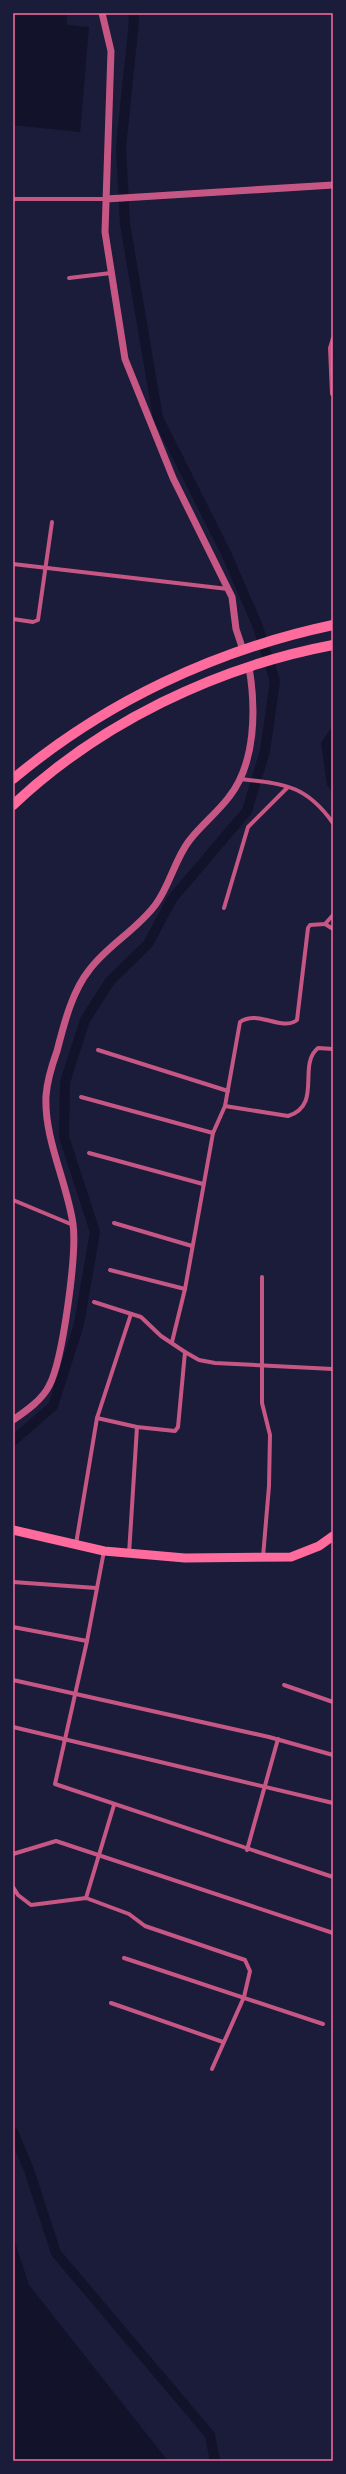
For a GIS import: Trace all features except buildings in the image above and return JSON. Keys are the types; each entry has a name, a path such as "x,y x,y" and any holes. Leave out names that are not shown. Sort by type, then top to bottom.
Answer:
{"highway":[{"path":"13,779 61,742 117,706 183,673 273,640 333,626"},
{"path":"13,805 42,779 75,755 127,721 168,700 253,666 333,644"}],"main road":[{"path":"13,1530 104,1551 185,1558 290,1557 319,1546 333,1536"}],"street":[{"path":"102,13 111,51 105,232 125,359 173,478 232,597 236,628 248,648"},
{"path":"13,199 114,199 333,185"},
{"path":"69,278 111,273"},
{"path":"332,394 330,348 333,338"},
{"path":"13,619 33,622 38,620 52,522"},
{"path":"13,564 46,566 228,589"},
{"path":"13,1420 30,1409 49,1386 62,1344 73,1256 73,1225 48,1119 46,1096 48,1078 65,1022 89,969 114,944 137,927 157,903 188,842 230,796 240,779 248,755 252,718 253,666"},
{"path":"240,779 252,780 303,791 313,799 333,823"},
{"path":"224,908 248,827 287,788"},
{"path":"325,924 333,915"},
{"path":"172,1342 185,1289 212,1133 225,1106 240,1022 253,1017 285,1023 293,1023 297,1020 308,928 310,924 325,924 333,929"},
{"path":"225,1106 288,1116 297,1113 305,1104 311,1055 318,1048 333,1049"},
{"path":"98,1050 228,1091"},
{"path":"81,1096 212,1133"},
{"path":"89,1153 203,1184"},
{"path":"13,1200 73,1225"},
{"path":"114,1223 192,1246"},
{"path":"110,1270 185,1289"},
{"path":"262,1277 262,1403 270,1435 269,1486 263,1557"},
{"path":"94,1302 131,1314 146,1321 161,1336 199,1360 261,1367 333,1370"},
{"path":"76,1545 97,1418 131,1314"},
{"path":"97,1418 137,1427 175,1431 178,1427 185,1352"},
{"path":"129,1554 137,1427"},
{"path":"104,1551 87,1641 56,1784 247,1850 333,1877"},
{"path":"13,1582 96,1588"},
{"path":"13,1627 87,1641"},
{"path":"13,1680 76,1692 278,1739 333,1756"},
{"path":"284,1685 333,1702"},
{"path":"13,1726 265,1788 333,1802"},
{"path":"247,1850 278,1739"},
{"path":"86,1898 114,1805"},
{"path":"13,1854 56,1841 333,1933"},
{"path":"13,1887 18,1895 31,1905 86,1898 130,1914 145,1926 245,1960 250,1970 244,1997 212,2069"},
{"path":"124,1958 323,2024"},
{"path":"111,2003 223,2042"}],"shaded area":[{"path":"19,13 44,15 44,13 67,13 67,25 89,27 80,132 13,125 13,16"},
{"path":"333,725 333,793 327,785 321,743"},
{"path":"13,2236 29,2285 168,2461 13,2461"}],"waterway":[{"path":"13,1441 53,1406 79,1324 95,1232 64,1137 65,1082 85,1020 110,981 148,944 172,899 247,811 265,751 275,681 258,627 226,553 158,418 125,224 121,147 134,21 133,13"},
{"path":"13,2132 29,2170 56,2253 210,2435 215,2461"}]}
